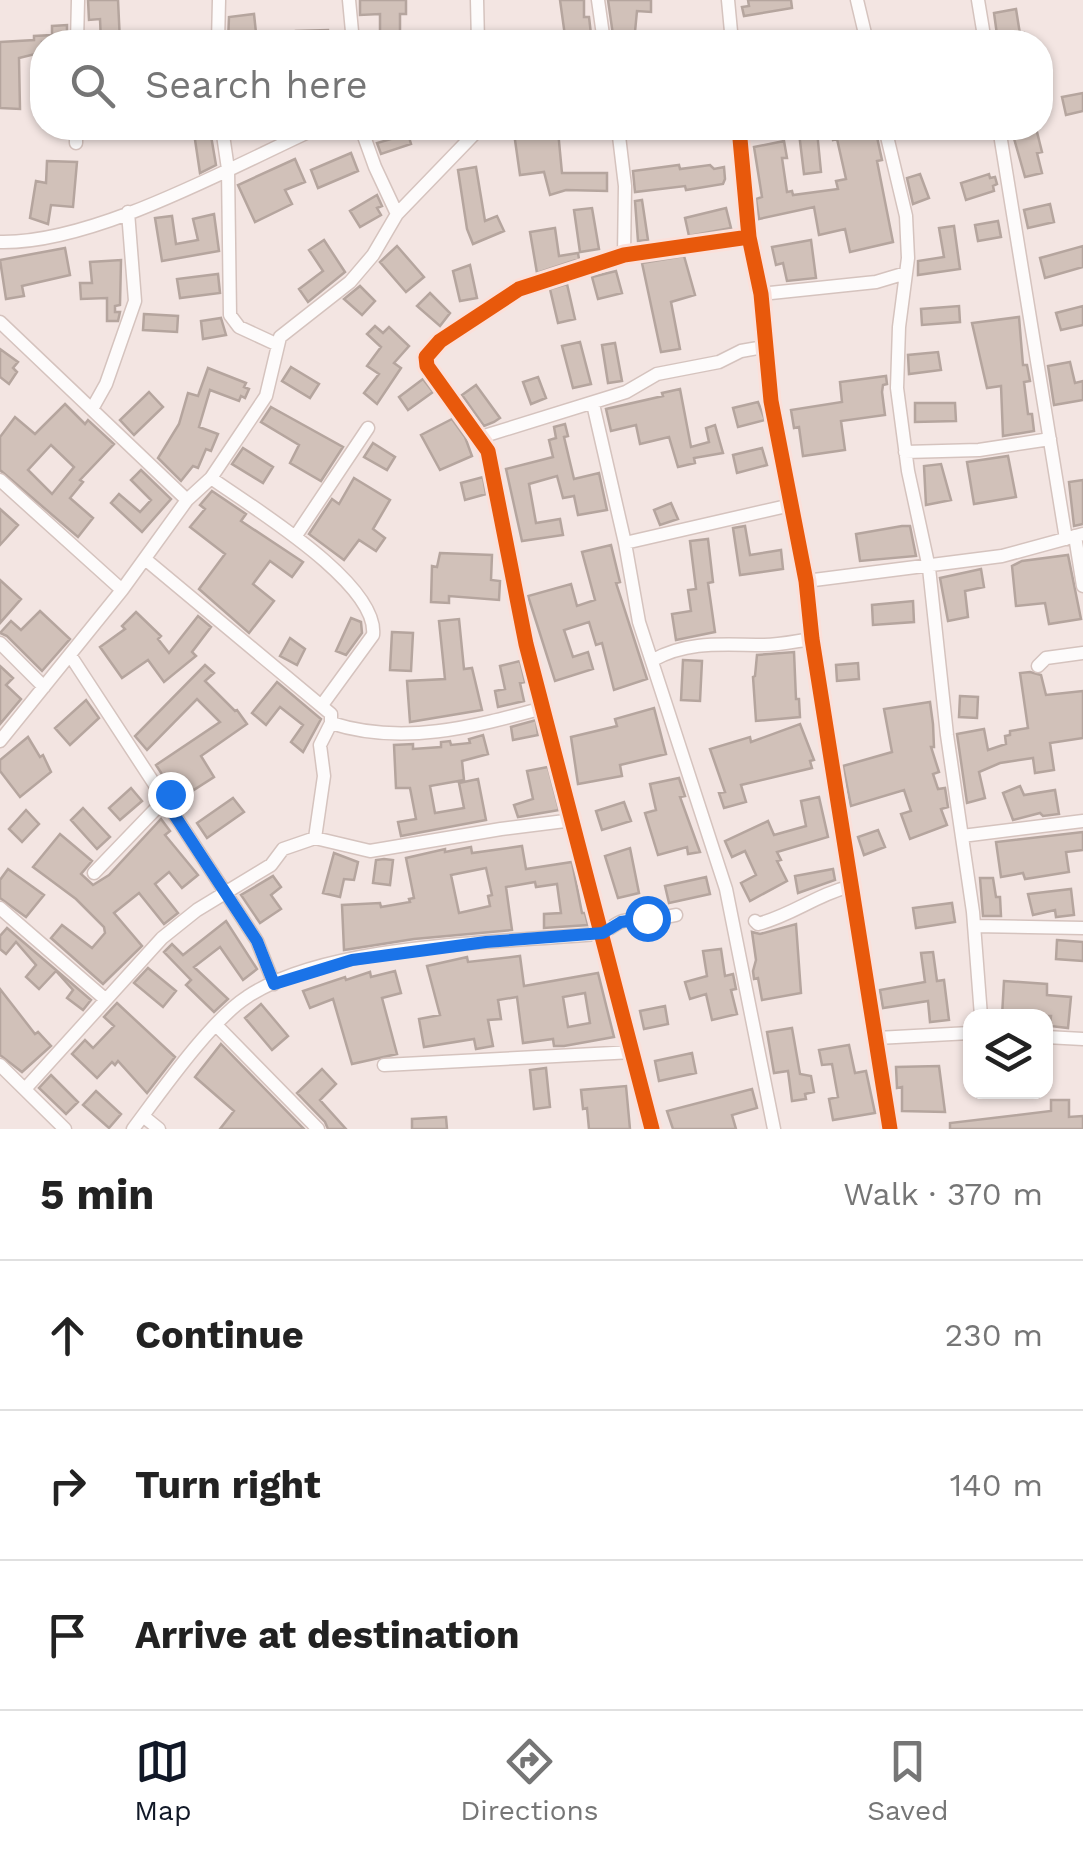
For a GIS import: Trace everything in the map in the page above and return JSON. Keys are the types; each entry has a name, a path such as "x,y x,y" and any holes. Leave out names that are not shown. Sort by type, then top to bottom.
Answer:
{"street":[{"path":"77,30 78,0"},
{"path":"218,0 218,30"},
{"path":"349,0 352,30"},
{"path":"477,0 478,30"},
{"path":"598,0 602,30"},
{"path":"728,0 731,30"},
{"path":"858,0 864,30"},
{"path":"978,0 983,30"},
{"path":"224,140 228,169 230,316 238,327 278,345"},
{"path":"0,242 26,242 128,212 291,140"},
{"path":"365,140 397,214"},
{"path":"0,741 122,590 187,500 210,478 266,396 285,331 350,282 397,214 468,140"},
{"path":"619,140 625,186 624,256"},
{"path":"740,140 771,401 806,581 890,1129"},
{"path":"889,140 906,216 906,274 897,388 905,452 929,568 974,926 980,1009"},
{"path":"1001,140 1050,438 1075,536 1083,586"},
{"path":"92,409 106,384 136,301 128,212"},
{"path":"652,1129 509,570 492,465 481,437 427,366 429,352 519,289 624,256 749,237"},
{"path":"761,294 876,282 906,274"},
{"path":"0,322 187,500"},
{"path":"481,437 593,404 626,392 657,374 718,362 741,351 764,347"},
{"path":"593,404 626,543 639,622 726,889 774,1129"},
{"path":"295,537 368,428"},
{"path":"905,452 965,452 1050,438"},
{"path":"210,478 295,537 342,577 373,620 373,635 322,705"},
{"path":"0,480 122,590"},
{"path":"626,543 792,505"},
{"path":"806,581 1002,556 1075,536"},
{"path":"144,559 331,714 331,724 320,745 324,776 316,838"},
{"path":"653,660 668,651 718,642 767,645 812,638"},
{"path":"0,643 44,687"},
{"path":"1038,666 1046,658 1083,653"},
{"path":"70,655 167,796 257,941 274,984"},
{"path":"331,724 392,734 438,733 543,708"},
{"path":"94,873 167,796"},
{"path":"25,1089 162,938 198,910 271,865 282,848 316,838 370,851 573,820"},
{"path":"962,836 1083,821"},
{"path":"754,921 758,924 788,916 826,892 852,886"},
{"path":"0,908 105,999"},
{"path":"133,1129 216,1025 246,996 274,984 329,965 391,954 603,933 621,922 676,915"},
{"path":"974,926 1083,928"},
{"path":"216,1025 318,1129"},
{"path":"877,1038 963,1033"},
{"path":"1053,1037 1083,1039"},
{"path":"384,1065 633,1052"},
{"path":"0,1065 65,1129"},
{"path":"143,1116 159,1129"}],"building":[{"path":"88,0 118,0 119,30 100,30 100,19 89,20"},
{"path":"360,0 406,0 406,14 400,14 400,30 380,30 380,14 360,15"},
{"path":"560,0 584,0 584,17 589,17 591,30 564,30"},
{"path":"608,0 651,0 651,12 637,11 635,30 612,30"},
{"path":"748,0 791,0 792,8 744,16 742,7 749,6"},
{"path":"1016,9 1019,30 996,30 994,13"},
{"path":"254,14 256,30 228,30 229,17"},
{"path":"67,25 67,30 52,30 52,26"},
{"path":"30,40 30,55 19,58 20,109 0,108 0,42"},
{"path":"1083,93 1083,111 1066,115 1062,97"},
{"path":"195,140 212,140 216,165 200,173"},
{"path":"410,140 411,144 381,154 377,143"},
{"path":"515,140 559,140 562,173 607,173 607,191 566,190 550,195 544,172 520,175"},
{"path":"800,140 818,140 821,172 804,174"},
{"path":"837,140 878,140 882,160 877,161 893,242 850,252 845,229 819,235 814,207 759,219 756,199 762,197 754,147 784,141 787,192 792,191 793,195 838,189 836,181 846,179"},
{"path":"1014,140 1039,140 1042,152 1037,153 1042,173 1025,177"},
{"path":"351,153 358,171 318,188 311,170"},
{"path":"295,159 305,182 285,190 292,204 255,222 238,185"},
{"path":"47,161 77,162 73,207 51,205 48,224 30,218 36,181 46,183"},
{"path":"679,165 680,169 724,167 725,179 723,184 686,190 685,186 635,192 633,171"},
{"path":"476,167 485,221 497,216 504,231 473,244 458,170"},
{"path":"920,174 929,198 913,204 907,178"},
{"path":"989,174 990,178 995,177 994,191 966,200 961,183"},
{"path":"377,195 381,215 360,227 350,211"},
{"path":"642,200 648,240 638,241 635,201"},
{"path":"1050,204 1054,222 1028,228 1024,210"},
{"path":"592,208 599,249 580,252 574,210"},
{"path":"726,208 731,228 689,236 685,218"},
{"path":"214,214 219,251 162,261 155,218 172,216 176,244 198,240 193,219"},
{"path":"998,221 1001,237 978,241 975,225"},
{"path":"954,226 960,269 918,275 918,261 944,257 939,228"},
{"path":"555,228 559,256 578,253 579,259 537,273 530,232"},
{"path":"324,240 345,272 308,302 299,289 323,271 309,250"},
{"path":"811,240 816,278 787,281 783,263 776,265 772,247"},
{"path":"397,246 424,277 406,292 380,262"},
{"path":"1083,246 1083,267 1045,278 1040,258"},
{"path":"65,248 70,275 22,286 24,296 6,299 0,260"},
{"path":"684,256 695,295 671,302 680,349 661,352 642,263"},
{"path":"121,260 120,305 115,306 115,312 120,312 118,321 107,321 107,298 81,299 80,283 92,283 90,262"},
{"path":"470,265 477,298 460,301 453,271"},
{"path":"616,271 622,293 598,299 592,277"},
{"path":"218,274 220,293 180,298 177,279"},
{"path":"567,284 575,319 558,323 550,289"},
{"path":"360,286 375,301 362,315 344,299"},
{"path":"430,293 450,313 440,326 417,306"},
{"path":"959,306 960,322 922,325 921,309"},
{"path":"1083,306 1083,325 1061,330 1056,313"},
{"path":"144,314 178,316 177,332 143,330"},
{"path":"1019,317 1023,365 1027,365 1030,381 1024,382 1028,414 1032,414 1034,431 1003,436 1001,386 987,388 972,323"},
{"path":"221,318 226,335 203,339 201,321"},
{"path":"375,326 383,333 389,327 409,346 394,363 401,368 377,404 364,393 379,374 367,366 381,347 367,334"},
{"path":"580,342 591,384 573,388 562,346"},
{"path":"615,343 622,381 608,383 602,345"},
{"path":"0,349 18,362 9,384 0,377"},
{"path":"938,352 941,370 909,374 908,355"},
{"path":"1070,362 1075,383 1083,381 1083,400 1054,405 1048,366"},
{"path":"291,367 319,384 310,398 282,381"},
{"path":"208,368 246,383 244,387 249,389 239,401 210,390 199,427 218,434 198,468 193,466 181,481 158,458 179,424 188,393 198,396"},
{"path":"886,376 882,392 885,415 841,421 845,450 803,456 799,427 794,428 791,410 842,402 840,382"},
{"path":"538,377 546,398 531,404 523,382"},
{"path":"423,379 433,392 408,410 399,397"},
{"path":"476,385 500,418 484,426 462,395"},
{"path":"680,389 691,447 709,442 706,428 715,425 723,453 694,458 695,463 678,467 669,437 640,444 636,425 611,431 606,409"},
{"path":"149,392 163,407 134,435 120,420"},
{"path":"758,402 765,420 738,427 733,408"},
{"path":"915,403 955,403 956,421 915,422"},
{"path":"65,404 114,444 80,480 83,482 70,498 93,518 78,537 0,470 0,437 15,417 35,434","holes":["51,445 74,467 52,494 28,470"]},
{"path":"271,407 343,447 321,481 290,463 299,445 261,422"},
{"path":"452,419 472,456 440,470 421,435"},
{"path":"565,424 568,436 564,437 574,479 599,473 607,510 578,515 574,496 563,498 557,476 529,484 536,523 560,519 563,535 522,541 506,469 553,457 549,440 556,438 554,427"},
{"path":"373,443 395,457 387,470 364,457"},
{"path":"243,448 273,467 263,483 232,464"},
{"path":"762,448 767,465 737,473 733,455"},
{"path":"1008,456 1016,497 974,504 967,462"},
{"path":"941,464 951,500 926,505 924,466"},
{"path":"141,470 171,499 142,532 111,503 119,494 140,512 151,500 131,480"},
{"path":"483,477 486,494 465,500 461,483"},
{"path":"354,478 390,500 373,529 385,538 376,551 359,540 344,560 309,534 332,499 339,504"},
{"path":"1083,480 1083,524 1074,526 1069,482"},
{"path":"212,491 246,514 241,521 303,562 292,577 270,561 253,584 274,601 249,633 199,589 225,554 190,527 205,509 200,505"},
{"path":"671,503 678,519 660,525 654,510"},
{"path":"0,509 18,525 0,545"},
{"path":"745,526 750,555 781,550 783,569 740,575 733,528"},
{"path":"910,526 916,556 860,561 856,534"},
{"path":"708,539 713,582 708,583 715,632 676,640 672,614 691,611 688,590 696,589 690,541"},
{"path":"611,545 620,582 616,583 647,679 614,690 602,643 596,645 589,622 564,630 573,657 588,652 593,669 555,681 528,596 571,584 577,606 595,600 582,552"},
{"path":"440,553 492,555 491,580 500,581 499,600 449,596 449,603 431,602 432,566 437,567"},
{"path":"1068,555 1081,619 1049,624 1045,603 1016,606 1012,566"},
{"path":"981,569 984,587 965,591 968,617 948,621 940,578"},
{"path":"0,580 21,599 0,623"},
{"path":"913,601 914,622 873,625 872,605"},
{"path":"40,611 70,639 42,671 0,633 11,621 21,630"},
{"path":"136,612 161,636 158,639 169,653 198,616 211,627 192,652 196,656 164,682 148,660 122,678 100,647 125,629 122,626"},
{"path":"351,618 361,622 362,633 346,655 336,651"},
{"path":"459,619 464,669 472,668 482,710 410,722 407,681 445,679 439,621"},
{"path":"392,632 413,633 411,671 390,670"},
{"path":"290,638 305,649 297,665 280,656"},
{"path":"794,652 800,717 756,721 753,677 757,655"},
{"path":"683,660 702,661 700,701 681,700"},
{"path":"520,661 524,701 498,707 495,691 505,689 500,666"},
{"path":"858,663 859,679 837,681 836,665"},
{"path":"205,665 214,673 205,681 247,724 201,756 214,777 178,800 177,789 169,785 156,765 220,722 197,699 147,750 135,736"},
{"path":"0,666 13,678 6,685 21,699 0,724"},
{"path":"1020,673 1041,675 1046,695 1083,691 1083,738 1050,743 1054,770 1035,773 1033,758 1000,763 979,772 985,798 967,803 957,734 984,729 988,750 1006,744 1005,736 1010,731 1028,728"},
{"path":"277,682 321,719 303,752 291,742 303,725 280,707 266,725 252,713"},
{"path":"960,696 978,697 977,718 959,717"},
{"path":"86,700 99,718 70,745 55,728"},
{"path":"930,702 931,747 939,772 933,774 938,789 945,788 948,807 941,809 947,825 910,839 901,814 911,811 904,790 851,806 843,766 892,752 884,709"},
{"path":"654,708 666,754 620,765 622,776 578,784 571,737 617,726 615,719"},
{"path":"536,720 538,735 513,740 511,727"},
{"path":"800,724 814,760 810,761 812,768 741,785 746,802 724,808 719,793 725,792 710,749 750,737 751,742"},
{"path":"483,735 488,754 462,761 464,780 430,786 435,813 464,808 459,783 478,779 486,820 401,836 398,822 416,819 410,788 396,788 394,745 413,744 413,749 441,747 441,742 470,743 469,739"},
{"path":"28,737 51,772 20,797 0,771 0,760"},
{"path":"548,767 559,810 518,817 514,805 533,799 527,771"},
{"path":"679,778 685,796 680,797 700,852 688,854 687,847 658,855 645,813 656,810 650,784"},
{"path":"1020,786 1024,795 1055,790 1059,814 1040,813 1013,820 1003,793"},
{"path":"131,788 142,801 120,820 109,808"},
{"path":"819,797 828,837 777,852 787,881 750,901 741,883 756,875 745,851 732,857 725,841 768,821 774,835 806,826 801,801"},
{"path":"233,798 244,812 207,838 197,823"},
{"path":"624,802 631,821 602,830 596,811"},
{"path":"83,808 110,837 97,849 71,820"},
{"path":"26,810 39,824 22,842 9,829"},
{"path":"161,819 170,831 165,835 198,875 182,888 169,872 155,884 178,913 164,924 139,893 114,913 142,946 103,984 51,938 62,925 92,948 105,933 104,927 76,899 33,867 60,834 92,861 81,874 93,885 109,875"},
{"path":"878,830 885,847 864,855 858,837"},
{"path":"1083,832 1083,850 1066,852 1069,872 1025,879 1023,873 1001,877 996,842"},
{"path":"522,846 526,869 572,862 588,925 544,928 544,914 561,913 557,884 536,887 535,882 506,887 512,930 344,950 342,905 380,903 381,907 410,902 414,898 406,858 471,847 472,853","holes":["486,868 492,895 488,896 490,906 459,913 451,875"]},
{"path":"630,848 639,893 618,898 605,856"},
{"path":"334,853 358,862 354,880 344,879 340,897 323,893"},
{"path":"376,860 393,860 390,885 373,883"},
{"path":"8,869 44,895 26,917 0,898 0,880"},
{"path":"833,869 835,880 798,893 795,876"},
{"path":"273,876 281,887 271,895 281,909 260,923 241,895"},
{"path":"706,877 710,894 669,903 665,886"},
{"path":"980,878 993,878 1001,916 983,916"},
{"path":"1071,889 1074,915 1056,917 1055,910 1033,915 1028,894"},
{"path":"952,903 955,922 916,928 913,908"},
{"path":"226,921 257,969 243,980 220,947 194,967 228,999 214,1012 186,985 191,980 164,952 172,944 183,955"},
{"path":"796,924 801,993 762,1000 758,978 754,979 752,932 760,934"},
{"path":"7,928 91,1000 83,1010 67,998 73,990 56,971 39,989 26,977 36,965 16,942 6,954 0,949 0,936"},
{"path":"1057,940 1083,942 1083,961 1056,959"},
{"path":"721,949 725,976 733,974 736,989 731,990 737,1014 712,1020 706,994 690,999 685,982 707,976 703,951"},
{"path":"933,952 937,981 944,980 949,1020 930,1022 928,1001 883,1008 880,990 925,982 921,953"},
{"path":"520,956 524,986 598,973 614,1037 564,1046 554,1046 553,1039 523,1043 517,997 498,1000 501,1019 488,1020 493,1046 476,1049 474,1039 424,1047 419,1019 440,1015 427,966 467,957 468,962","holes":["585,993 590,1023 568,1027 563,997"]},
{"path":"148,968 176,991 163,1007 134,983"},
{"path":"395,971 401,993 382,998 397,1054 352,1064 333,999 310,1008 303,991 345,977 346,980 370,972 371,977"},
{"path":"1004,981 1047,984 1047,995 1071,997 1068,1028 1053,1026 1053,1009 1002,1009"},
{"path":"0,989 35,1034 38,1032 51,1046 22,1072 0,1055"},
{"path":"117,1003 175,1057 147,1093 118,1061 97,1078 72,1054 85,1040 93,1048 114,1026 104,1017"},
{"path":"261,1004 288,1036 272,1050 245,1018"},
{"path":"665,1006 668,1024 644,1029 640,1011"},
{"path":"792,1028 800,1074 811,1076 814,1092 805,1094 806,1099 792,1101 788,1071 774,1073 767,1032"},
{"path":"221,1044 304,1129 220,1129 234,1111 195,1077"},
{"path":"849,1045 855,1073 866,1071 875,1113 833,1120 829,1099 838,1097 832,1064 822,1065 819,1050"},
{"path":"692,1053 696,1073 659,1081 655,1061"},
{"path":"939,1066 945,1112 902,1111 902,1087 897,1088 896,1067"},
{"path":"546,1068 550,1107 534,1109 530,1070"},
{"path":"322,1069 336,1084 320,1100 346,1129 328,1129 297,1093"},
{"path":"51,1075 78,1102 66,1114 39,1088"},
{"path":"626,1086 630,1129 589,1129 581,1090"},
{"path":"752,1089 757,1108 732,1115 736,1129 673,1129 667,1111"},
{"path":"96,1091 121,1114 109,1128 83,1105"},
{"path":"1051,1100 1069,1100 1069,1117 1083,1116 1083,1129 950,1129 950,1123 1051,1111"},
{"path":"446,1117 447,1129 412,1129 412,1119"}],"cycle path":[{"path":"740,140 771,401 806,581 890,1129"},
{"path":"652,1129 526,644 488,451 427,366 426,357 440,341 519,289 624,255 749,237"}],"route":[{"path":"170,794 164,799 257,941 274,984 352,960 486,942 603,933 621,922 647,918"}]}
